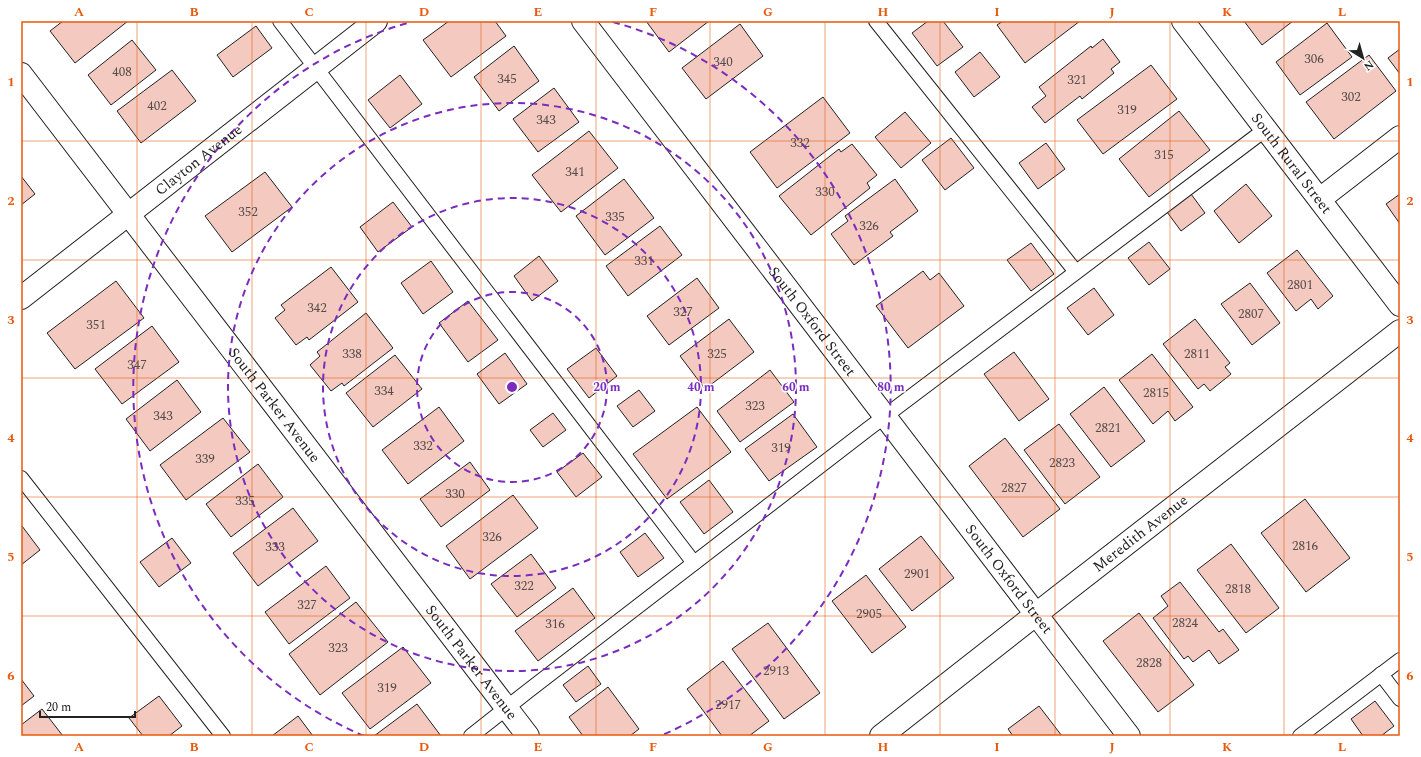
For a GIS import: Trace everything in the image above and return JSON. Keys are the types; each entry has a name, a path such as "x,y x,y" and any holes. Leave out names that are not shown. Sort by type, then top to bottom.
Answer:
{"street":[{"name":"Clayton Avenue","path":"21,298 376,21"},
{"name":"South Oxford Street","path":"583,21 1129,736"},
{"name":"South Rural Street","path":"1183,21 1400,305"},
{"name":"South Parker Avenue","path":"21,74 528,736"},
{"path":"1320,199 1400,137"},
{"name":"Meredith Avenue","path":"881,736 1400,331"}],"lane":[{"path":"280,21 694,563"},
{"path":"876,21 1076,272"},
{"path":"471,736 885,416 1266,129"},
{"path":"21,478 223,736"},
{"path":"1300,736 1400,660"},
{"path":"1381,674 1400,699"}],"building":[{"path":"63,21 128,21 75,63 50,31"},
{"path":"449,21 495,21 506,36 451,77 423,40"},
{"path":"646,21 709,21 669,52"},
{"path":"928,21 943,21 963,47 937,66 912,33"},
{"path":"1003,21 1080,21 1025,63 997,25"},
{"path":"1244,21 1293,21 1262,45"},
{"path":"1327,23 1352,57 1300,95 1276,62"},
{"path":"740,24 763,56 706,99 682,68"},
{"path":"256,26 272,48 233,77 217,55"},
{"path":"1103,39 1120,62 1111,69 1114,73 1082,99 1080,96 1045,123 1032,107 1046,96 1039,87 1091,46 1092,48"},
{"path":"132,40 156,70 111,105 88,75"},
{"path":"514,46 539,81 499,111 474,77"},
{"path":"1400,49 1400,74 1388,58"},
{"path":"980,52 1000,77 974,97 955,72"},
{"path":"1369,55 1396,91 1334,139 1306,102"},
{"path":"1151,65 1177,99 1103,154 1077,120"},
{"path":"172,70 196,101 141,143 117,111"},
{"path":"400,75 422,104 390,128 368,100"},
{"path":"554,88 579,122 538,152 513,119"},
{"path":"823,97 850,133 777,188 750,152"},
{"path":"1179,111 1210,150 1149,197 1119,159"},
{"path":"905,112 931,143 901,168 875,137"},
{"path":"589,131 618,168 561,212 532,175"},
{"path":"951,138 974,168 945,190 922,160"},
{"path":"1046,143 1065,169 1038,189 1019,163"},
{"path":"852,144 877,175 867,183 870,188 811,235 779,196 839,149 841,152"},
{"path":"265,172 292,207 232,252 205,216"},
{"path":"21,176 35,194 21,205"},
{"path":"624,179 654,218 605,255 576,216"},
{"path":"895,179 918,211 890,232 893,236 854,265 831,234 848,221 845,216"},
{"path":"1246,184 1272,216 1239,243 1214,211"},
{"path":"1191,194 1205,213 1181,231 1167,212"},
{"path":"1400,194 1400,224 1386,204"},
{"path":"393,202 412,227 378,252 360,227"},
{"path":"660,226 682,255 628,296 606,266"},
{"path":"1149,242 1170,269 1149,285 1128,258"},
{"path":"1031,243 1054,274 1031,291 1007,260"},
{"path":"1297,250 1333,296 1318,309 1311,299 1296,311 1267,273"},
{"path":"539,256 558,281 532,301 514,276"},
{"path":"431,261 453,292 423,314 401,283"},
{"path":"331,267 358,302 309,340 307,337 296,345 275,318 285,310 281,305"},
{"path":"923,271 930,280 939,273 964,306 908,348 876,306"},
{"path":"697,278 719,308 669,345 647,316"},
{"path":"116,281 144,318 75,369 47,333"},
{"path":"1250,283 1280,323 1252,345 1221,304"},
{"path":"1094,288 1114,315 1088,335 1067,308"},
{"path":"468,301 498,340 468,362 439,323"},
{"path":"366,313 393,348 344,386 342,383 331,391 310,365 320,356 317,352"},
{"path":"729,319 754,352 705,389 680,356"},
{"path":"1195,319 1230,363 1225,367 1231,374 1210,391 1204,384 1198,389 1163,344"},
{"path":"152,326 179,362 122,404 95,369"},
{"path":"596,348 617,376 589,398 567,369"},
{"path":"1014,352 1049,399 1019,421 984,374"},
{"path":"505,353 527,384 499,404 477,374"},
{"path":"1152,354 1193,407 1175,421 1168,411 1153,424 1119,380"},
{"path":"395,355 422,389 373,427 346,393"},
{"path":"770,370 794,402 740,442 717,411"},
{"path":"177,380 201,412 150,451 126,419"},
{"path":"1104,387 1145,441 1111,467 1070,414"},
{"path":"639,390 655,411 633,427 617,406"},
{"path":"439,407 464,441 408,484 382,450"},
{"path":"697,407 731,452 667,499 633,454"},
{"path":"553,413 566,430 543,447 530,430"},
{"path":"793,414 817,447 769,481 745,449"},
{"path":"223,418 250,452 186,500 160,465"},
{"path":"1059,424 1100,477 1065,504 1024,450"},
{"path":"1005,438 1060,509 1023,537 969,466"},
{"path":"583,453 602,477 576,497 557,472"},
{"path":"470,462 490,490 441,527 420,499"},
{"path":"258,464 283,497 231,537 206,504"},
{"path":"709,480 733,512 704,534 680,502"},
{"path":"513,495 538,528 470,579 446,546"},
{"path":"1305,499 1350,558 1306,592 1261,533"},
{"path":"293,508 318,541 258,586 233,553"},
{"path":"22,526 40,550 21,565 21,527"},
{"path":"645,533 664,558 638,577 620,552"},
{"path":"921,536 954,578 912,611 879,569"},
{"path":"172,538 191,563 159,587 140,562"},
{"path":"1231,544 1279,608 1246,633 1197,570"},
{"path":"531,554 556,588 517,617 491,584"},
{"path":"326,566 350,598 289,644 265,612"},
{"path":"866,575 906,627 872,653 832,601"},
{"path":"1180,582 1219,632 1223,629 1239,650 1219,664 1209,650 1193,662 1188,656 1184,659 1153,618 1168,606 1161,596"},
{"path":"573,588 595,618 538,661 515,631"},
{"path":"356,602 388,642 320,695 289,654"},
{"path":"1139,613 1194,685 1158,712 1103,641"},
{"path":"768,623 820,693 784,719 732,649"},
{"path":"403,647 431,683 370,729 342,693"},
{"path":"723,661 769,721 749,736 722,736 687,689"},
{"path":"588,666 601,684 576,702 563,685"},
{"path":"21,679 34,696 21,706"},
{"path":"608,687 639,729 630,736 583,736 569,717"},
{"path":"159,696 182,726 169,736 143,736 129,718"},
{"path":"1375,701 1394,726 1381,736 1363,736 1351,719"},
{"path":"417,704 441,736 374,736"},
{"path":"1039,706 1062,736 1013,736 1008,729"},
{"path":"42,709 63,736 21,736 21,725"},
{"path":"298,716 313,736 272,736"}]}
